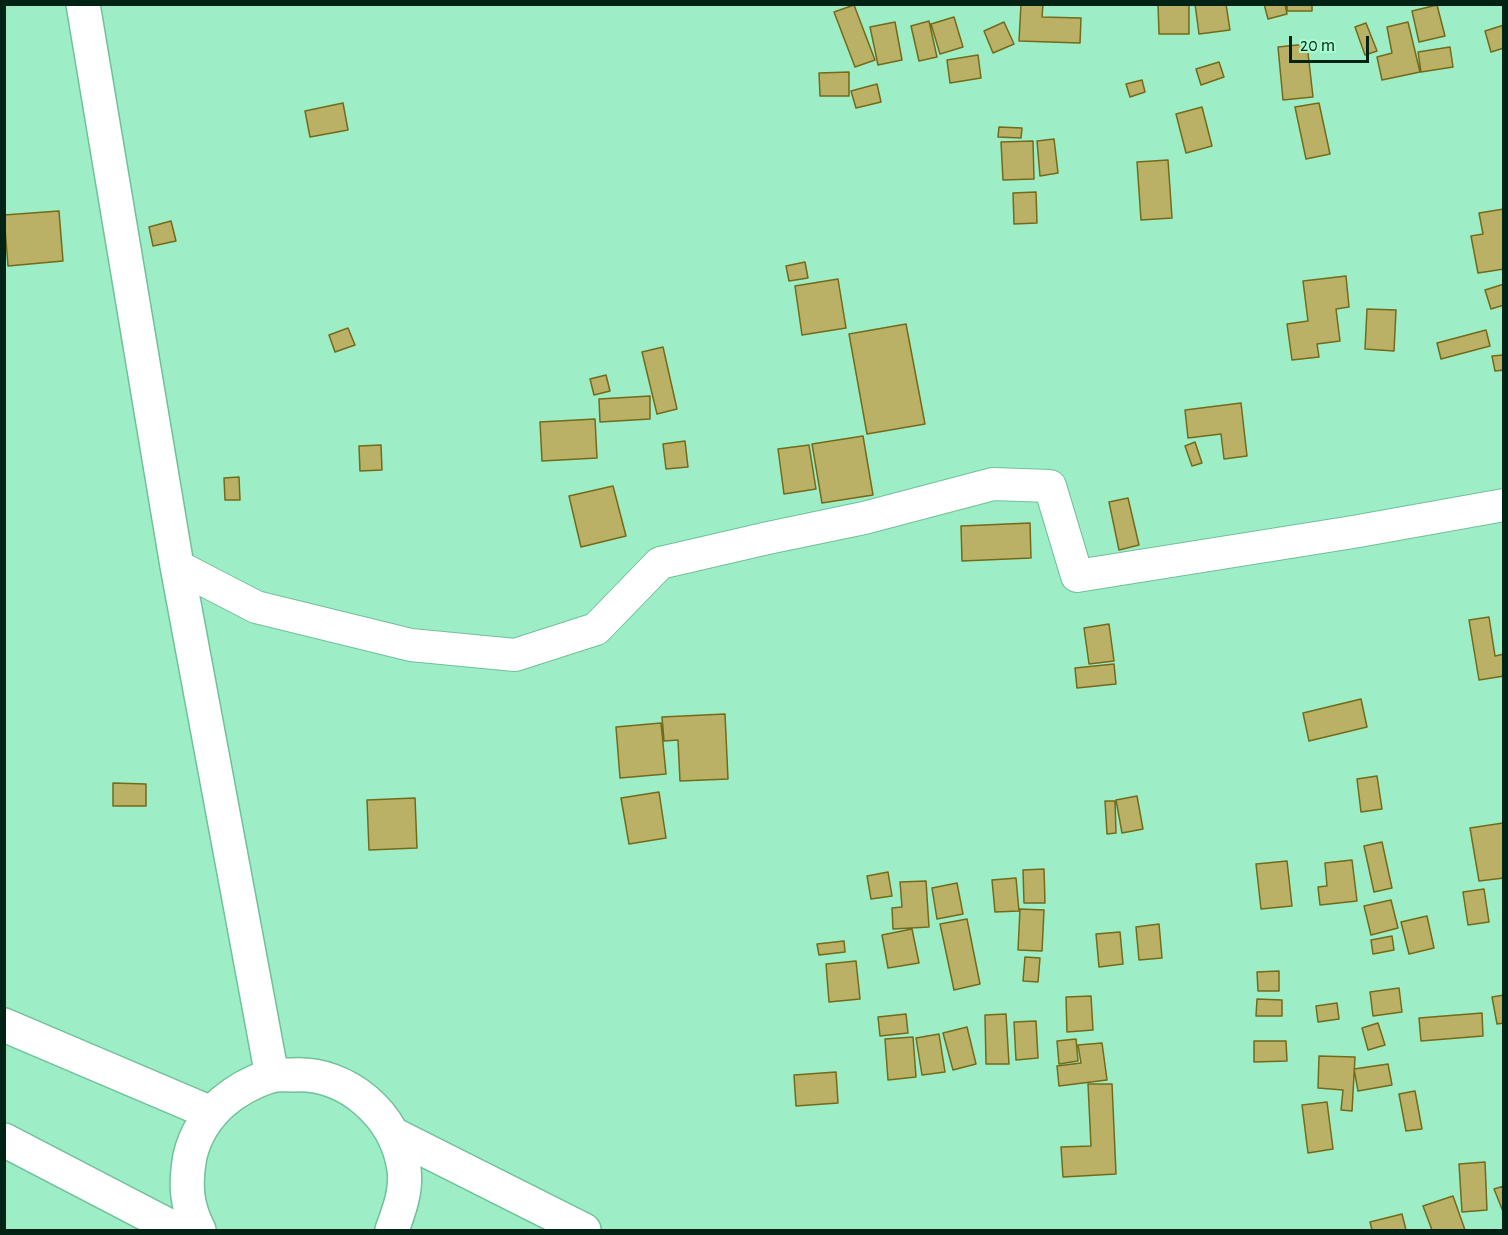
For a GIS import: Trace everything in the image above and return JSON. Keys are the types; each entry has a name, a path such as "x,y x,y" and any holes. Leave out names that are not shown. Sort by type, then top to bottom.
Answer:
{"street":[{"path":"83,4 177,566 272,1076"},
{"path":"177,566 256,607 411,645 515,655 596,629 660,563 864,518 993,484 1050,486 1077,576 1353,532 1503,505"},
{"path":"4,1025 211,1113"},
{"path":"199,1230 191,1215 186,1180 193,1144 211,1113 238,1089 272,1076 308,1074 342,1084 372,1105 393,1134 404,1169 402,1204 392,1230"},
{"path":"393,1134 584,1230"},
{"path":"4,1140 177,1230"}],"building":[{"path":"1021,4 1043,4 1042,17 1081,18 1080,43 1019,41"},
{"path":"1158,4 1189,4 1189,34 1159,34"},
{"path":"1195,4 1226,4 1230,30 1199,34"},
{"path":"1264,4 1285,4 1287,14 1268,19"},
{"path":"1287,4 1312,4 1312,11 1287,11"},
{"path":"854,5 875,60 855,67 834,12"},
{"path":"1437,5 1445,36 1419,42 1412,11"},
{"path":"954,17 963,47 940,54 931,24"},
{"path":"929,21 937,57 919,61 911,26"},
{"path":"895,22 902,60 878,65 870,27"},
{"path":"1004,22 1014,44 993,53 984,31"},
{"path":"1408,22 1420,72 1382,80 1377,57 1392,53 1387,27"},
{"path":"1366,23 1377,51 1365,55 1355,27"},
{"path":"1504,25 1504,48 1491,52 1485,31"},
{"path":"1307,44 1313,97 1283,100 1278,47"},
{"path":"1450,47 1453,67 1421,72 1418,52"},
{"path":"978,55 981,78 950,83 947,60"},
{"path":"1219,62 1224,77 1201,85 1196,69"},
{"path":"849,72 849,96 820,96 819,73"},
{"path":"1142,80 1145,92 1130,97 1126,84"},
{"path":"877,84 881,102 856,108 851,91"},
{"path":"343,103 348,130 310,137 305,111"},
{"path":"1319,103 1330,154 1306,159 1295,107"},
{"path":"1202,107 1212,146 1186,153 1176,114"},
{"path":"999,127 1022,128 1021,138 998,137"},
{"path":"1054,139 1058,173 1040,176 1037,141"},
{"path":"1033,141 1034,179 1003,180 1001,142"},
{"path":"1168,160 1172,218 1141,220 1137,162"},
{"path":"1036,192 1037,223 1014,224 1013,193"},
{"path":"1504,209 1504,269 1478,273 1471,236 1483,234 1479,213"},
{"path":"59,211 63,261 8,266 4,215"},
{"path":"171,221 176,241 153,246 149,227"},
{"path":"805,262 808,278 789,281 786,266"},
{"path":"1346,276 1349,307 1336,309 1340,341 1317,344 1319,357 1292,360 1287,324 1308,321 1303,281"},
{"path":"838,279 846,328 802,335 795,286"},
{"path":"1504,284 1504,305 1491,309 1485,290"},
{"path":"1367,309 1396,310 1394,351 1365,349"},
{"path":"906,324 925,424 867,434 849,334"},
{"path":"348,328 355,345 335,352 329,335"},
{"path":"1486,330 1490,346 1441,359 1437,343"},
{"path":"663,347 677,409 657,414 642,352"},
{"path":"1504,355 1504,370 1495,371 1492,356"},
{"path":"606,375 610,391 594,395 590,379"},
{"path":"650,396 650,419 600,422 599,399"},
{"path":"1241,403 1247,456 1224,459 1221,434 1188,438 1185,410"},
{"path":"595,419 597,458 542,461 540,422"},
{"path":"863,436 873,495 822,503 812,444"},
{"path":"685,441 688,467 666,469 663,444"},
{"path":"1195,442 1202,463 1192,466 1185,446"},
{"path":"381,445 382,470 360,471 359,446"},
{"path":"809,445 816,489 784,494 778,449"},
{"path":"239,477 240,500 225,500 224,478"},
{"path":"613,486 626,536 581,547 569,496"},
{"path":"1128,498 1139,545 1119,550 1109,502"},
{"path":"1030,523 1031,558 962,561 961,526"},
{"path":"1489,617 1495,656 1504,654 1504,676 1479,680 1469,620"},
{"path":"1109,624 1114,661 1089,664 1084,628"},
{"path":"1114,664 1116,684 1077,688 1075,668"},
{"path":"1361,699 1367,727 1309,741 1303,713"},
{"path":"725,714 728,779 680,781 678,740 664,741 662,717"},
{"path":"661,723 666,774 620,778 616,727"},
{"path":"1377,776 1382,809 1361,812 1357,779"},
{"path":"113,783 146,784 146,806 113,806"},
{"path":"659,792 666,838 629,844 621,798"},
{"path":"1137,796 1143,829 1122,833 1116,800"},
{"path":"415,798 417,848 369,850 367,800"},
{"path":"1105,801 1115,801 1116,833 1107,834"},
{"path":"1503,823 1504,878 1479,881 1470,828"},
{"path":"1382,842 1392,888 1374,892 1364,846"},
{"path":"1352,860 1357,901 1320,905 1318,887 1327,886 1325,863"},
{"path":"1287,861 1292,906 1261,909 1256,864"},
{"path":"1044,869 1045,903 1024,903 1023,870"},
{"path":"888,872 892,896 871,899 867,876"},
{"path":"1016,878 1019,911 995,912 992,880"},
{"path":"926,881 929,927 893,929 892,908 902,907 900,882"},
{"path":"957,883 963,914 937,919 932,888"},
{"path":"1484,889 1489,922 1468,925 1463,892"},
{"path":"1391,900 1398,928 1371,935 1364,906"},
{"path":"1020,909 1044,910 1042,951 1018,950"},
{"path":"1427,916 1434,948 1409,954 1401,922"},
{"path":"967,919 980,984 954,990 940,924"},
{"path":"1159,924 1162,958 1139,960 1136,927"},
{"path":"912,929 919,963 888,968 882,935"},
{"path":"1120,932 1123,964 1099,967 1096,934"},
{"path":"1392,936 1394,950 1373,954 1371,940"},
{"path":"844,941 845,952 819,955 817,944"},
{"path":"1025,957 1040,958 1038,982 1023,981"},
{"path":"856,961 860,999 829,1002 826,964"},
{"path":"1279,971 1279,991 1258,991 1257,972"},
{"path":"1399,988 1402,1012 1373,1016 1370,992"},
{"path":"1504,995 1504,1023 1497,1024 1492,997"},
{"path":"1091,996 1093,1030 1067,1032 1066,997"},
{"path":"1257,999 1282,1000 1282,1016 1256,1016"},
{"path":"1337,1003 1339,1019 1318,1022 1316,1006"},
{"path":"1482,1013 1483,1036 1421,1041 1419,1018"},
{"path":"906,1014 908,1033 880,1036 878,1017"},
{"path":"1006,1014 1009,1064 986,1064 985,1015"},
{"path":"1036,1021 1038,1058 1016,1060 1014,1022"},
{"path":"1378,1023 1385,1045 1368,1050 1362,1028"},
{"path":"967,1027 976,1064 953,1070 943,1033"},
{"path":"939,1034 945,1072 922,1075 916,1038"},
{"path":"913,1037 916,1077 888,1080 885,1039"},
{"path":"1076,1039 1078,1061 1059,1064 1057,1041"},
{"path":"1254,1041 1286,1041 1287,1061 1254,1062"},
{"path":"1102,1043 1107,1080 1059,1086 1057,1066 1081,1063 1078,1045"},
{"path":"1319,1056 1355,1057 1352,1111 1341,1110 1343,1090 1318,1088"},
{"path":"1388,1064 1392,1085 1358,1091 1354,1069"},
{"path":"836,1072 838,1103 796,1106 794,1075"},
{"path":"1088,1084 1112,1084 1116,1174 1063,1177 1061,1147 1091,1146"},
{"path":"1415,1091 1422,1129 1406,1131 1399,1094"},
{"path":"1327,1102 1333,1149 1308,1153 1302,1105"},
{"path":"1485,1162 1487,1210 1462,1212 1459,1164"},
{"path":"1504,1186 1504,1214 1494,1189"},
{"path":"1453,1196 1465,1230 1432,1230 1423,1206"},
{"path":"1402,1214 1406,1230 1372,1230 1370,1222"}]}
